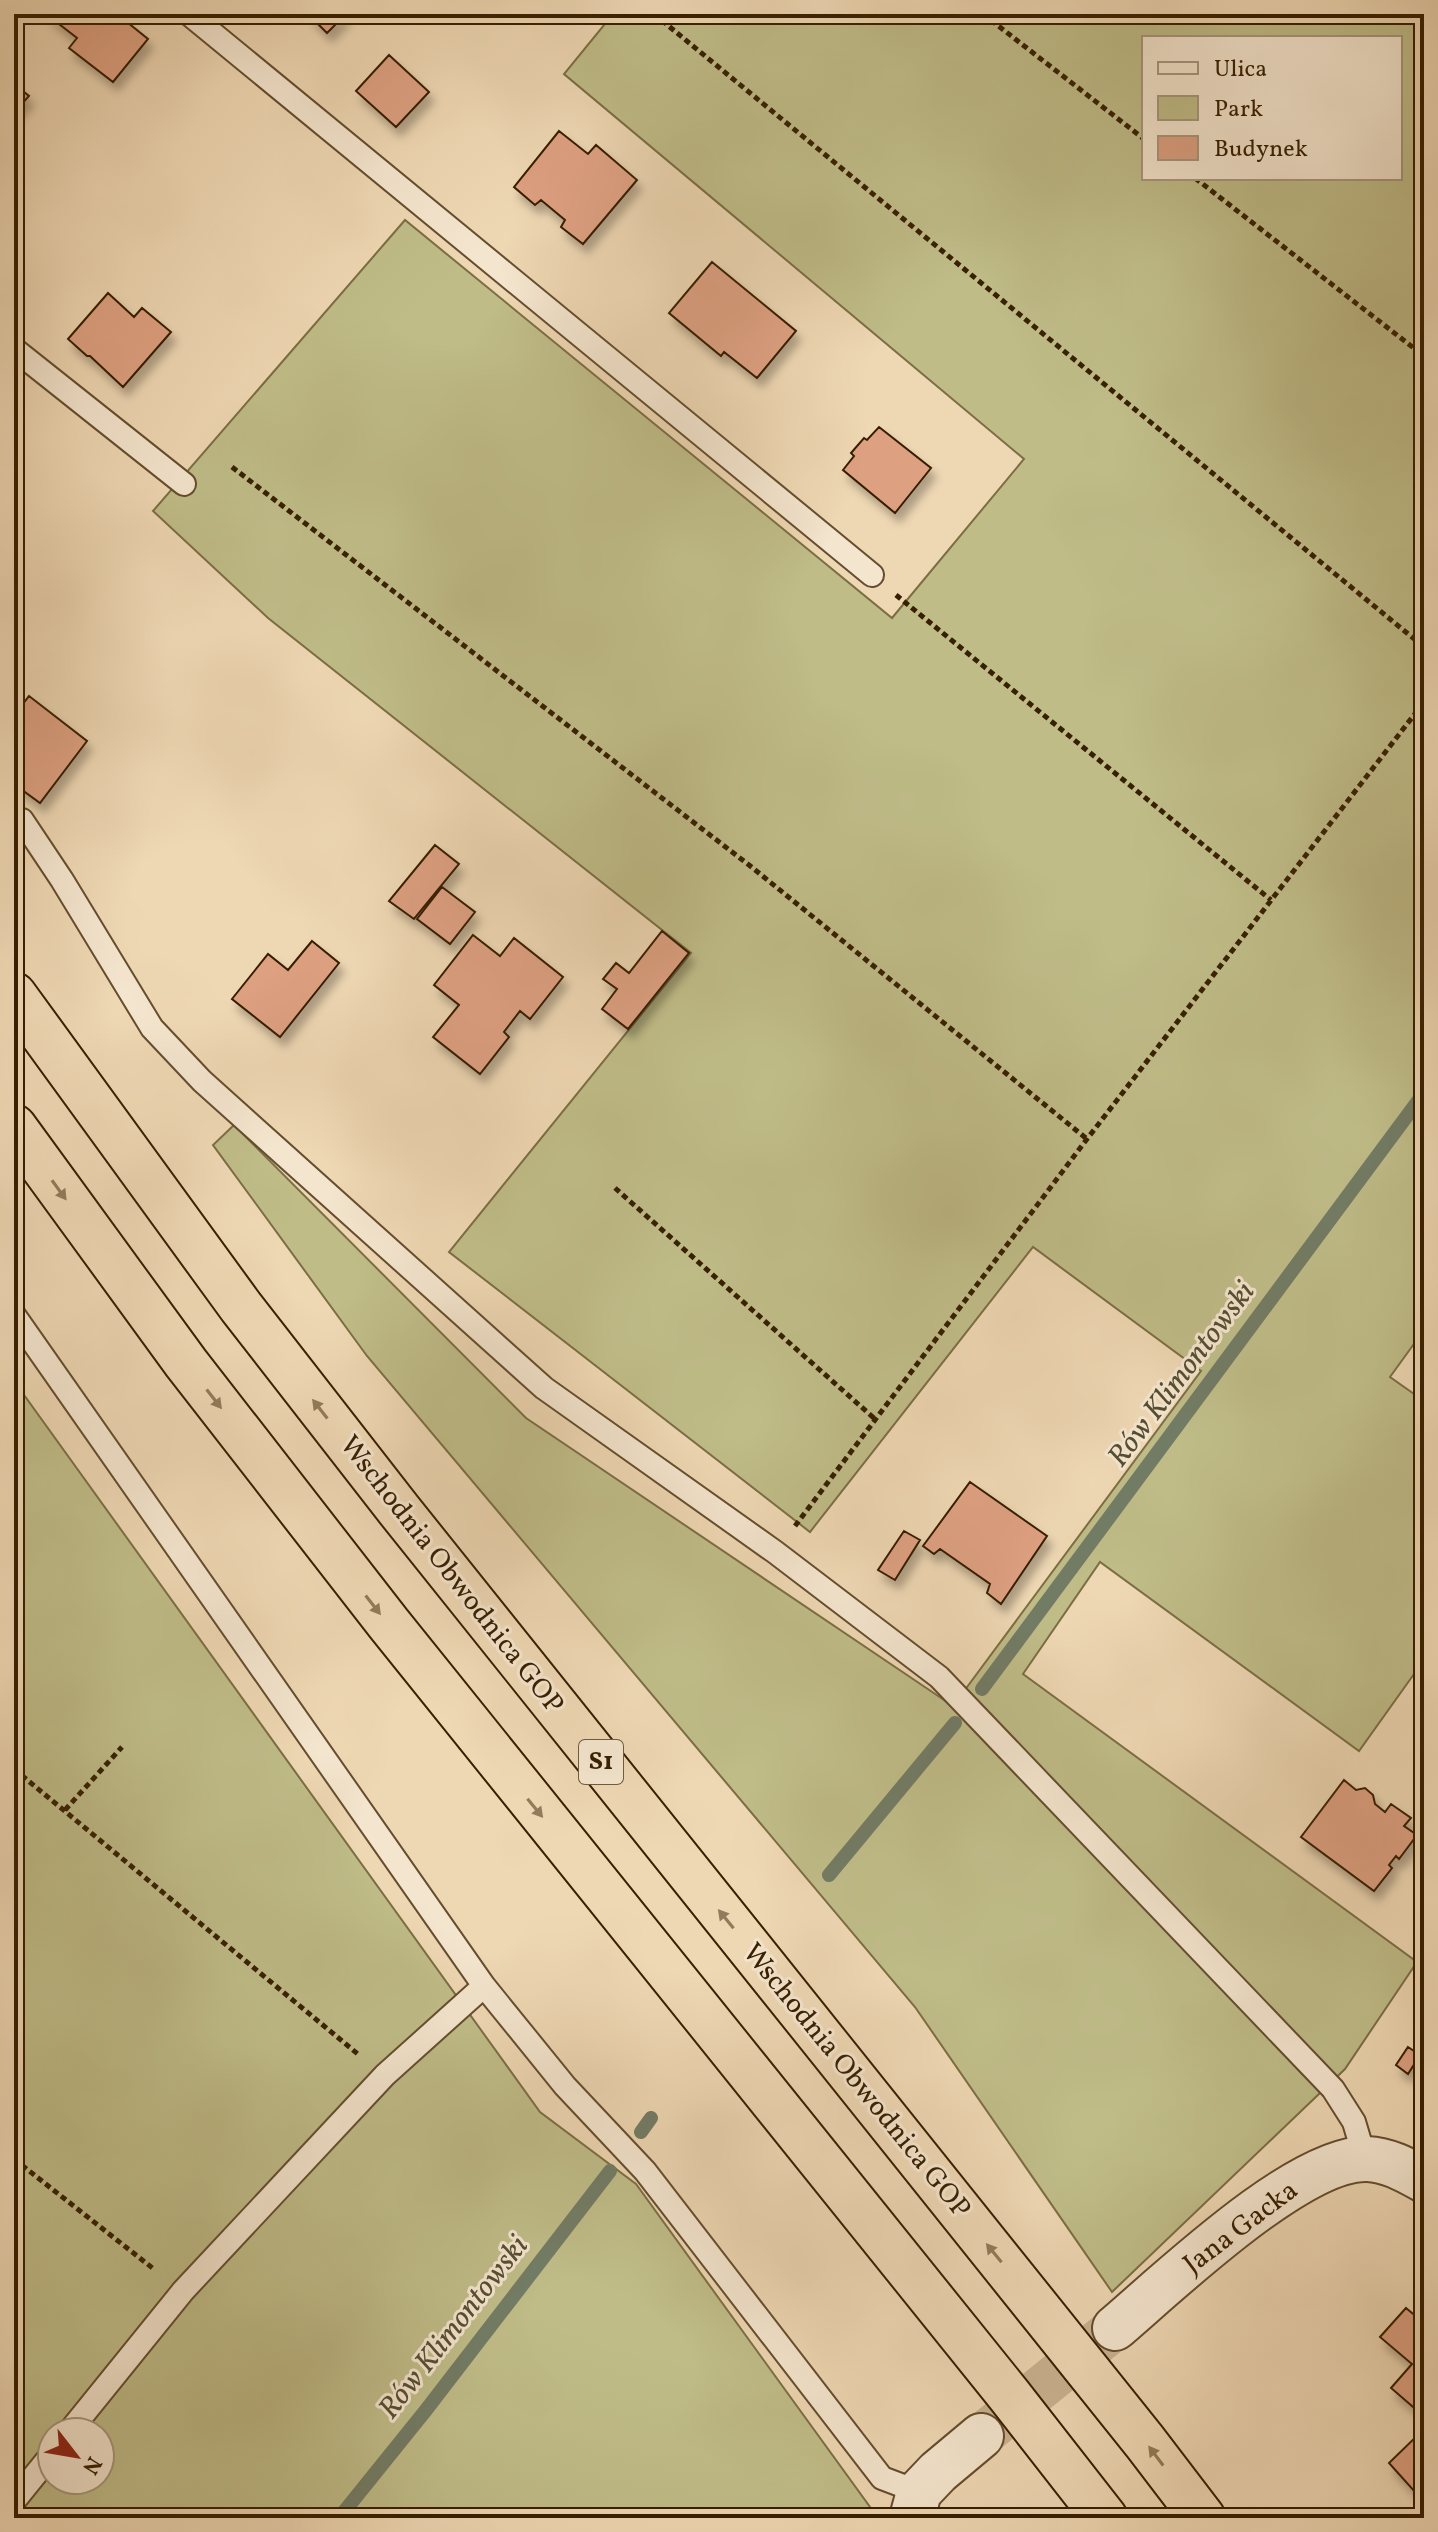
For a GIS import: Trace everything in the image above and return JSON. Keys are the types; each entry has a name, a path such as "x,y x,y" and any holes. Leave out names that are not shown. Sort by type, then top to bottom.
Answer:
{"highway":[{"name":"Wschodnia Obwodnica GOP","path":"14,995 232,1295 380,1486 1203,2518"},
{"path":"14,1127 186,1363 389,1624 1105,2518"}],"street":[{"name":"Jana Gacka","path":"1115,2328 1259,2207 1329,2166 1365,2159 1394,2163 1424,2180"},
{"path":"916,2505 938,2472 981,2436"}],"lane":[{"path":"189,14 872,575"},
{"path":"14,349 184,484"},
{"path":"22,820 152,1028 202,1081 544,1388 775,1552 939,1677 1333,2089 1354,2122 1365,2159"},
{"path":"14,1315 484,1986 565,2086 645,2171 882,2478 916,2505"},
{"path":"82,2416 183,2291 385,2075 484,1986"},
{"path":"14,2501 36,2474"}],"path":[{"path":"654,14 1424,647"},
{"path":"983,14 1142,137"},
{"path":"1198,180 1424,356"},
{"path":"232,467 749,865 1087,1139"},
{"path":"872,575 1271,900"},
{"path":"775,1552 1087,1139 1424,702"},
{"path":"615,1188 875,1419"},
{"path":"65,1810 122,1747"},
{"path":"14,1769 385,2075"},
{"path":"14,2159 183,2291"}],"green space":[{"path":"613,14 1424,14 1424,1330 1390,1377 1424,1401 1424,1660 1359,1751 1100,1562 1023,1674 1417,1962 1345,2069 1112,2292 915,2007 367,1356 213,1145 234,1125 526,1418 953,1706 1201,1371 1033,1247 810,1532 449,1252 691,953 268,618 153,511 405,220 892,618 1024,459 564,74"},
{"path":"14,1381 540,2112 636,2184 878,2518 14,2518"}],"building":[{"path":"46,14 117,14 148,39 113,82 69,48 77,38"},
{"path":"308,14 346,14 327,33"},
{"path":"389,55 429,92 396,127 356,91"},
{"path":"14,84 29,96 14,113"},
{"path":"559,131 588,154 596,145 637,180 583,244 561,227 565,220 541,200 535,205 514,187"},
{"path":"712,262 796,331 757,378 724,352 721,356 669,313"},
{"path":"108,293 134,317 142,308 171,332 123,387 68,339"},
{"path":"879,427 931,468 895,513 843,470 854,456 851,453"},
{"path":"29,696 87,741 40,803 14,784 14,716"},
{"path":"435,845 459,864 414,919 389,901"},
{"path":"442,887 475,912 450,944 417,919"},
{"path":"662,931 689,953 628,1029 602,1009 617,989 603,979 616,963 629,973"},
{"path":"473,935 500,956 514,938 563,977 530,1019 520,1011 504,1032 509,1037 480,1074 433,1037 459,1005 434,985"},
{"path":"312,941 339,963 280,1037 232,999 268,954 288,970"},
{"path":"970,1482 1047,1536 1001,1604 987,1593 990,1584 940,1549 934,1554 923,1546"},
{"path":"904,1531 920,1540 895,1580 878,1570"},
{"path":"1424,1652 1424,1672 1415,1667"},
{"path":"1344,1780 1356,1790 1365,1788 1373,1795 1375,1804 1385,1812 1391,1804 1411,1818 1404,1826 1417,1835 1399,1859 1396,1856 1389,1865 1392,1868 1374,1891 1301,1837"},
{"path":"1408,2047 1420,2055 1408,2074 1396,2065"},
{"path":"1406,2308 1424,2323 1424,2406 1419,2412 1391,2388 1412,2364 1380,2337"},
{"path":"1424,2429 1424,2502 1389,2463"}],"waterway":[{"name":"Rów Klimontowski","path":"982,1689 1424,1093"},
{"name":"Rów Klimontowski","path":"829,1875 955,1723"},
{"name":"Rów Klimontowski","path":"641,2132 651,2118"},
{"name":"Rów Klimontowski","path":"339,2518 610,2171"}],"tunnel":[{"path":"981,2436 1115,2328"}]}
